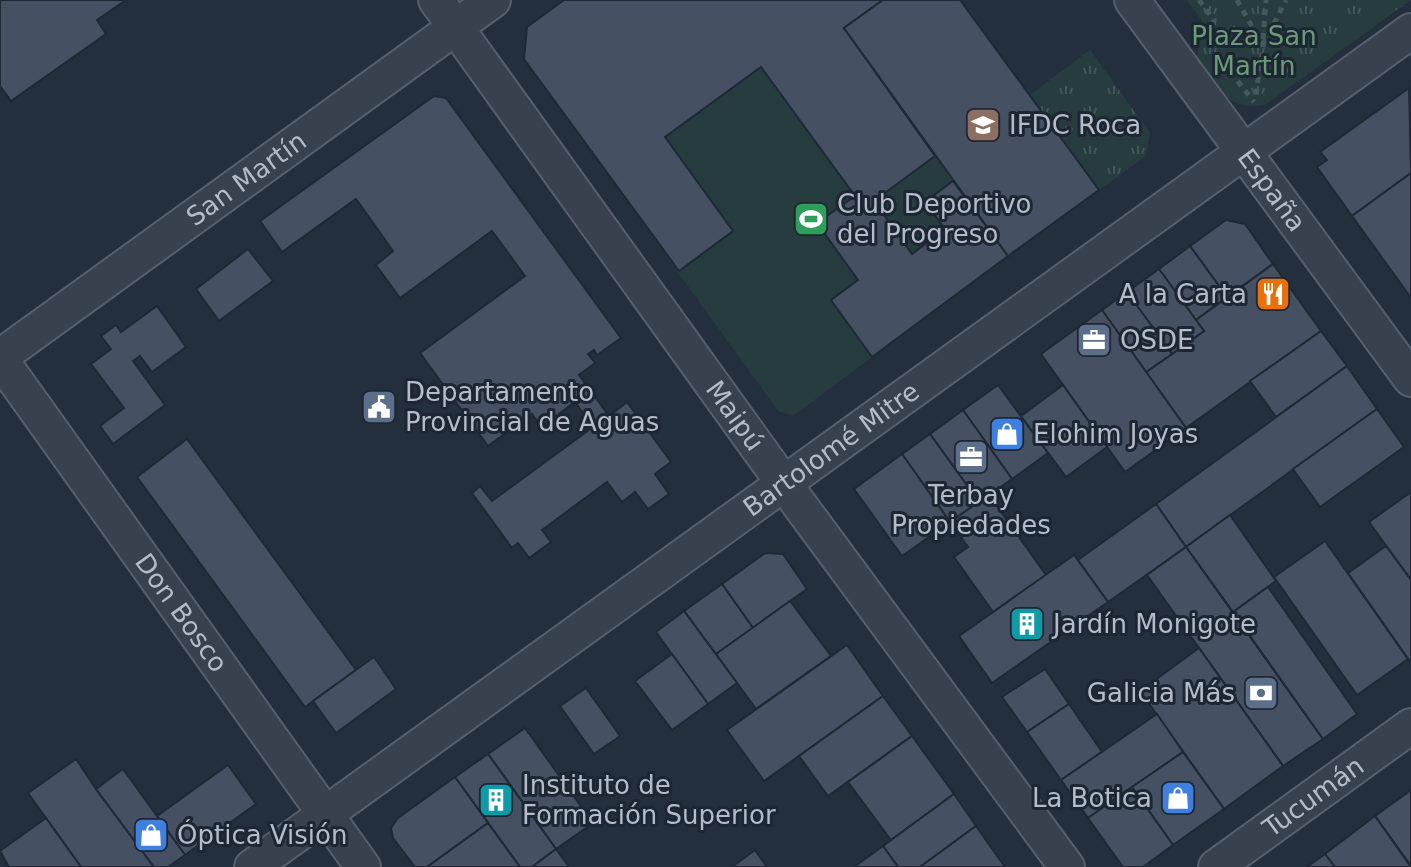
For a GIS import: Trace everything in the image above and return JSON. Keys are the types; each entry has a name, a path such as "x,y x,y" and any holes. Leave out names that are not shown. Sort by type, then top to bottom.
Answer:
{"street":[{"name":"Maipú","path":"436,0 782,481 1067,867"},
{"name":"San Martín","path":"0,358 493,0"},
{"name":"España","path":"1132,0 1411,379"},
{"name":"Bartolomé Mitre","path":"252,867 782,481 1411,31"},
{"name":"Don Bosco","path":"0,358 363,867"},
{"name":"Tucumán","path":"1216,867 1411,726"}],"path":[{"path":"1199,0 1214,20 1210,46 1254,102 1266,0"},
{"path":"1237,0 1263,46"},
{"path":"1263,46 1286,0"}],"green space":[{"name":"Club Deportivo del Progreso","path":"564,0 883,0 844,28 1008,256 793,416 778,411 524,59 527,27"},
{"name":"Plaza San Martín","path":"1187,0 1411,0 1265,105 1252,106 1232,101 1197,60 1202,21"},
{"path":"1090,50 1150,133 1146,156 1099,190 1030,95"}],"building":[{"path":"0,0 126,0 97,20 106,34 11,101 0,86"},
{"name":"Club Deportivo del Progreso","path":"564,0 883,0 844,28 935,156 874,201 912,254 945,229 925,202 953,181 1008,256 872,357 831,300 858,280 817,223 855,196 761,67 665,137 733,231 679,271 524,59 527,27"},
{"name":"IFDC Roca","path":"883,0 960,0 1099,190 1008,256 844,28"},
{"path":"1409,88 1411,173 1352,216 1317,167 1327,160 1320,152"},
{"path":"434,96 446,98 621,338 597,355 594,350 588,354 595,363 579,375 609,416 627,402 671,462 655,474 669,494 648,509 635,492 622,502 607,482 542,530 551,542 529,558 518,543 512,548 472,493 480,486 492,501 593,427 575,402 541,427 532,414 488,446 420,353 525,276 492,231 400,298 376,265 393,251 356,199 282,252 260,221"},
{"path":"1411,173 1411,298 1352,216"},
{"path":"1226,220 1245,224 1273,264 1227,297 1190,246"},
{"path":"1190,246 1227,297 1196,320 1159,269"},
{"path":"248,249 273,281 219,321 196,289"},
{"path":"1273,264 1321,331 1186,428 1146,372 1204,331 1196,320"},
{"path":"1159,269 1204,331 1172,354 1127,292"},
{"path":"1127,292 1172,354 1146,372 1102,310"},
{"path":"157,306 186,347 152,372 140,356 133,361 165,405 113,444 100,426 124,408 91,364 111,349 101,336 116,325 121,332"},
{"path":"1102,310 1186,428 1125,472 1041,354"},
{"path":"1321,331 1347,366 1276,417 1250,381"},
{"path":"1347,366 1377,409 1186,547 1156,504"},
{"name":"Elohim Joyas","path":"998,385 1048,453 1012,479 963,410"},
{"path":"1063,385 1107,447 1066,477 1021,416"},
{"path":"1377,409 1404,447 1320,507 1293,469"},
{"name":"Terbay Propiedades","path":"963,410 1012,479 979,502 930,434"},
{"path":"930,434 979,502 950,522 902,454"},
{"path":"187,439 356,670 305,707 137,477"},
{"path":"902,454 950,522 902,556 854,489"},
{"path":"1411,492 1411,580 1369,522"},
{"path":"989,495 1046,575 993,612 954,557 968,547 950,522"},
{"path":"1156,504 1186,547 1108,602 1078,560"},
{"path":"1230,515 1276,581 1233,612 1186,547"},
{"path":"1325,541 1408,659 1357,695 1274,577"},
{"path":"1386,546 1411,580 1411,663 1348,573"},
{"name":"Galicia Más","path":"1186,547 1323,739 1283,766 1147,575"},
{"path":"765,553 783,554 807,589 753,628 722,584"},
{"name":"Jardín Monigote","path":"1074,555 1108,602 992,683 959,636"},
{"path":"722,584 753,628 716,654 684,611"},
{"path":"1268,587 1357,714 1323,739 1233,612"},
{"path":"790,601 831,656 756,709 716,654"},
{"path":"684,611 737,683 708,704 656,632"},
{"path":"847,645 883,696 764,781 727,730"},
{"path":"1199,648 1283,766 1224,809 1140,691"},
{"path":"672,654 708,704 672,730 635,681"},
{"path":"374,657 396,689 336,733 313,701"},
{"path":"1045,669 1069,704 1027,732 1002,697"},
{"path":"586,688 620,736 594,754 560,706"},
{"path":"883,696 912,736 828,796 799,756"},
{"path":"1069,704 1102,752 1061,780 1027,732"},
{"path":"1157,714 1183,752 1088,818 1061,780"},
{"path":"525,728 593,823 556,849 488,754"},
{"path":"912,736 954,794 891,840 848,782"},
{"name":"La Botica","path":"1183,752 1224,809 1173,845 1132,787"},
{"name":"Instituto de Formación Superior","path":"488,754 556,849 532,867 520,867 455,777"},
{"path":"76,759 154,867 81,867 28,793"},
{"path":"228,765 256,804 185,855 157,816"},
{"name":"Óptica Visión","path":"123,769 185,855 168,867 154,867 96,789"},
{"path":"455,777 488,823 427,867 415,867 393,838 391,828 398,818"},
{"path":"1132,787 1173,845 1143,867 1123,867 1088,818"},
{"path":"1411,790 1411,866 1375,816"},
{"path":"954,794 976,826 920,867 898,867 883,846"},
{"path":"1375,816 1411,867 1335,867 1325,854"},
{"path":"46,818 81,867 9,867 0,851"},
{"path":"488,823 520,867 427,867"},
{"path":"976,826 1005,867 920,867"},
{"path":"883,846 898,867 854,867"},
{"path":"556,849 569,867 532,867"},
{"path":"755,850 767,867 732,867"},
{"path":"1325,854 1335,867 1307,867"}],"place":[{"name":"IFDC Roca","path":"983,125"},
{"name":"Club Deportivo del Progreso","path":"811,219"},
{"name":"A la Carta","path":"1273,294"},
{"name":"OSDE","path":"1094,340"},
{"name":"Departamento Provincial de Aguas","path":"379,407"},
{"name":"Elohim Joyas","path":"1007,434"},
{"name":"Terbay Propiedades","path":"971,457"},
{"name":"Jardín Monigote","path":"1027,624"},
{"name":"Galicia Más","path":"1261,693"},
{"name":"La Botica","path":"1178,798"},
{"name":"Instituto de Formación Superior","path":"496,800"},
{"name":"Óptica Visión","path":"151,835"}]}
